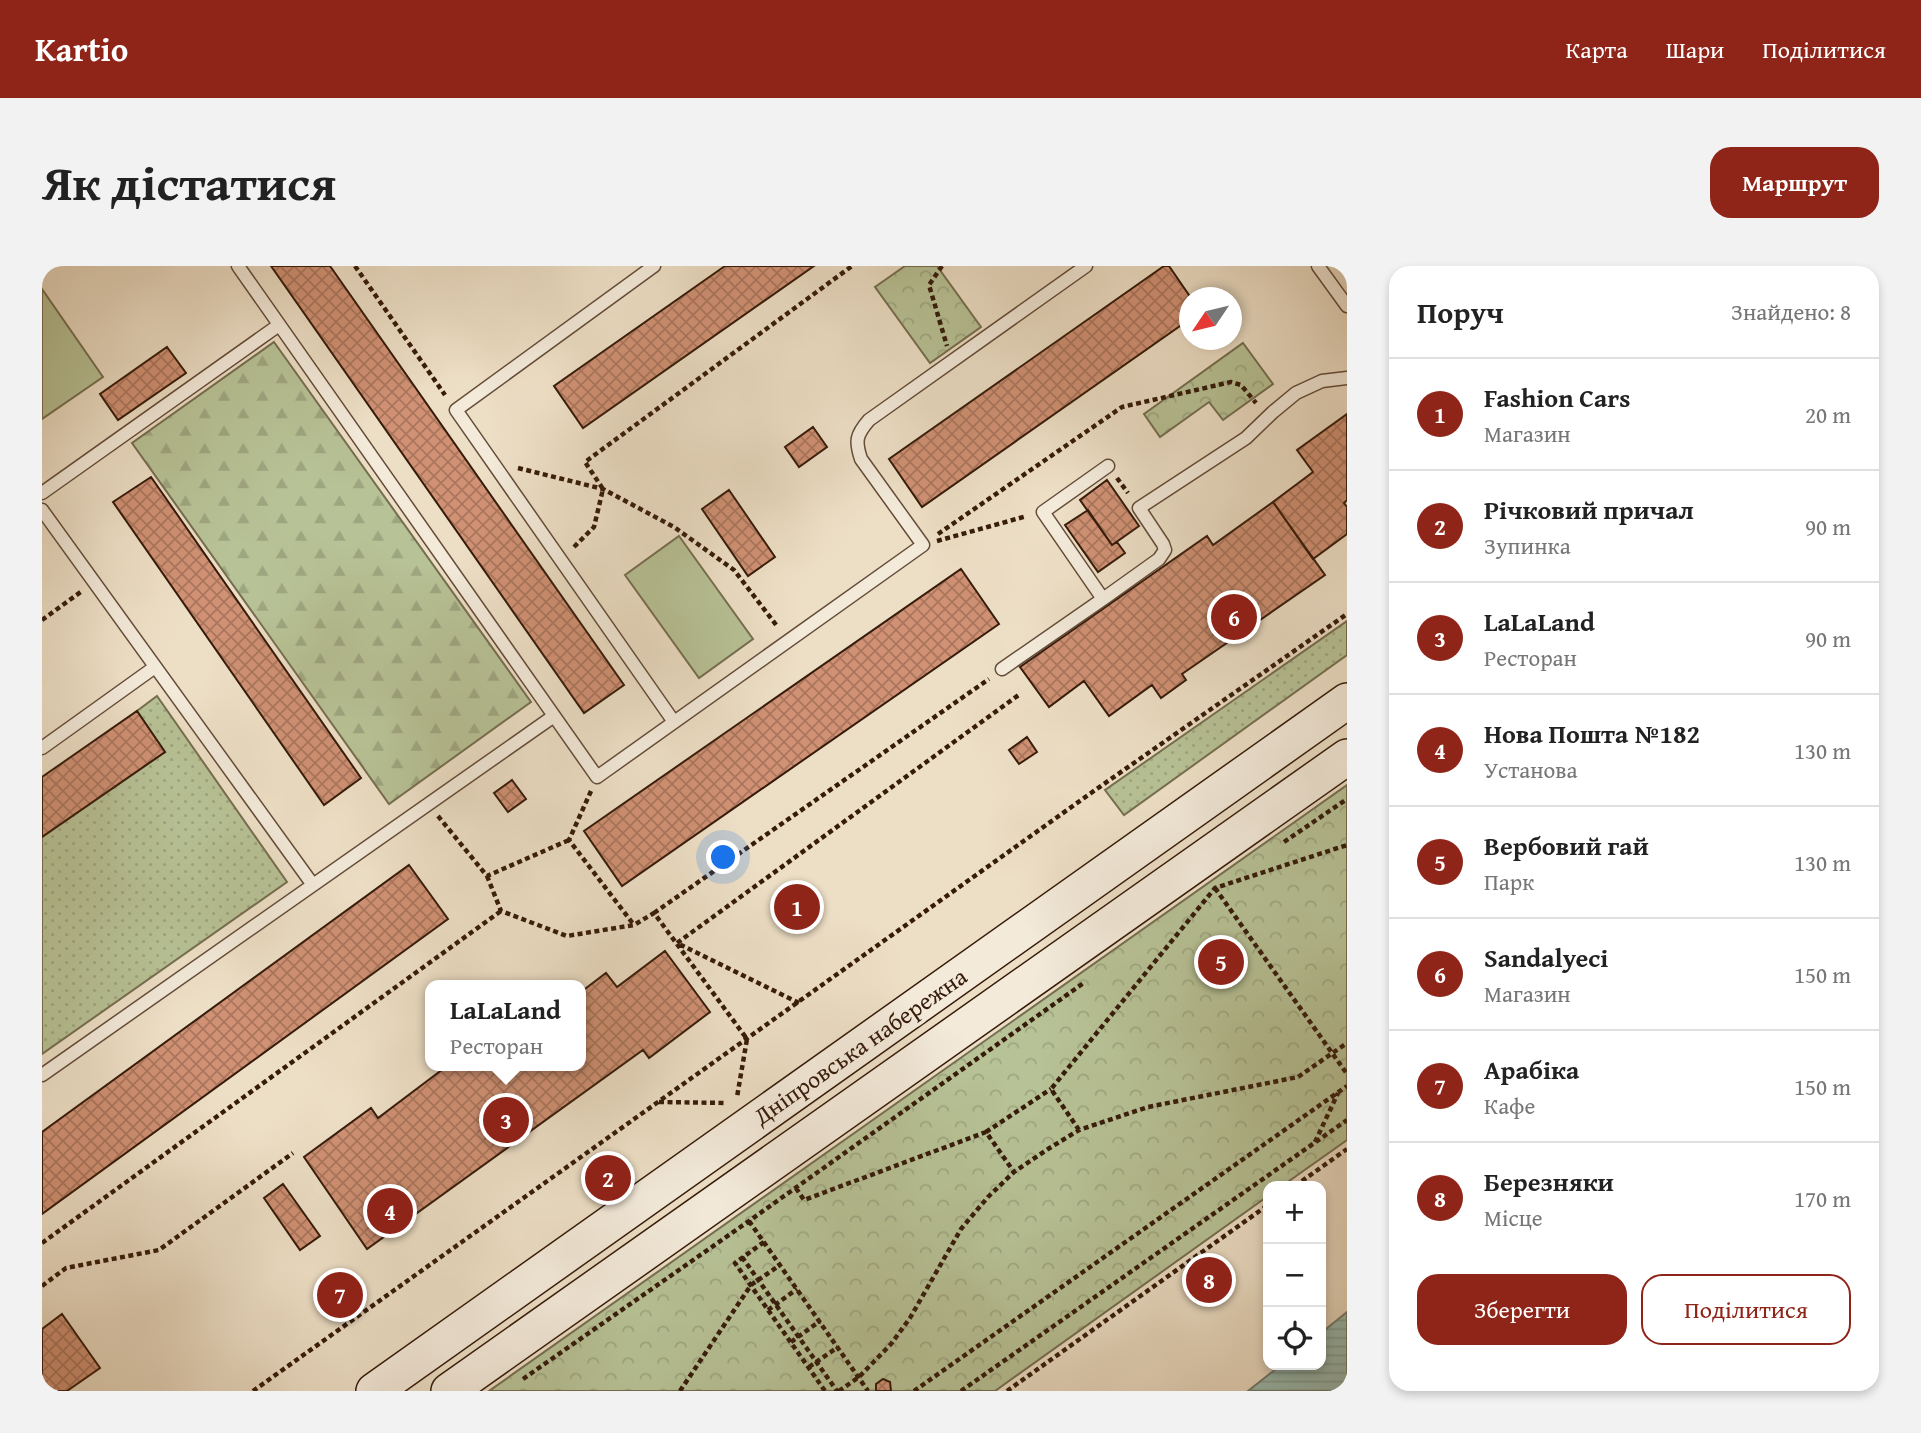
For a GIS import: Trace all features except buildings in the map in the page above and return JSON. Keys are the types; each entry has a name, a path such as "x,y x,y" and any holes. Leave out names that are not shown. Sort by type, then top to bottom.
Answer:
{"main road":[{"name":"Дніпровська набережна","path":"374,1391 1347,701"},
{"name":"Дніпровська набережна","path":"449,1391 1347,757"}],"lane":[{"path":"238,266 597,777 923,545 861,459 857,445 859,431 869,420 1086,266"},
{"path":"654,266 456,410 674,722"},
{"path":"1318,266 1347,306"},
{"path":"42,492 279,325"},
{"path":"1002,669 1159,559 1165,550 1163,544 1139,508 1246,438 1296,393 1322,381 1347,378"},
{"path":"1103,598 1043,512 1108,466"},
{"path":"42,510 313,885"},
{"path":"42,748 155,667"},
{"path":"42,1075 554,716"}],"path":[{"path":"355,266 456,410"},
{"path":"561,560 594,527 603,488 584,462 852,266"},
{"path":"942,266 929,285 951,361"},
{"path":"923,545 1122,407 1231,382 1241,385 1267,418"},
{"path":"491,461 603,488 674,527 734,570 788,641"},
{"path":"1108,466 1139,508"},
{"path":"923,545 1043,512"},
{"path":"42,620 94,582"},
{"path":"253,1391 1347,614"},
{"path":"429,804 487,876 501,911 567,936 634,925 1002,669"},
{"path":"677,943 1020,694"},
{"path":"487,876 569,839 597,777"},
{"path":"569,839 634,925"},
{"path":"1193,904 1215,888 1347,845"},
{"path":"1215,888 1347,1074"},
{"path":"796,1188 804,1200 986,1132 1051,1089 1215,888"},
{"path":"42,1243 501,911"},
{"path":"654,913 747,1039 736,1104 659,1102"},
{"path":"677,943 799,1003"},
{"path":"516,1383 749,1222 1094,975"},
{"path":"742,1257 838,1391 859,1377 891,1344 910,1318 961,1229 1014,1172 1079,1130 1148,1107 1298,1077 1347,1043"},
{"path":"914,1391 1347,1086"},
{"path":"1051,1089 1079,1130"},
{"path":"1314,1143 1338,1092"},
{"path":"961,1391 1347,1120"},
{"path":"986,1132 1014,1172"},
{"path":"1302,1181 1347,1149"},
{"path":"42,1286 66,1268 159,1250 293,1153"},
{"path":"1007,1391 1263,1209"},
{"path":"749,1222 869,1391"},
{"path":"764,1242 735,1263 825,1391"},
{"path":"680,1391 751,1285 780,1265"},
{"path":"768,1310 797,1289"},
{"path":"791,1342 820,1321"},
{"path":"809,1367 838,1347"}],"green space":[{"path":"905,266 937,266 981,327 930,363 875,287"},
{"path":"42,289 103,377 42,419"},
{"path":"274,342 531,702 389,804 132,443"},
{"path":"1242,344 1273,384 1223,420 1209,402 1160,437 1144,414 1233,350 1242,350"},
{"path":"679,536 753,639 699,678 625,575"},
{"path":"1347,621 1347,655 1124,815 1105,790"},
{"path":"157,696 287,882 42,1054 42,837 165,752 137,711"},
{"path":"1347,785 1347,1140 1289,1181 1263,1181 1263,1200 995,1391 489,1391"}],"water":[{"path":"1347,1312 1347,1391 1248,1391 1275,1370 1326,1370 1326,1329"}],"place":[{"name":"Sandalyeci","path":"1234,617"},
{"name":"Fashion Cars","path":"797,907"},
{"name":"Вербовий гай","path":"1221,962"},
{"name":"LaLaLand","path":"506,1120"},
{"name":"Річковий причал","path":"608,1178"},
{"name":"Нова Пошта №182","path":"390,1211"},
{"name":"Березняки","path":"1209,1280"},
{"name":"Арабіка","path":"340,1295"}]}
